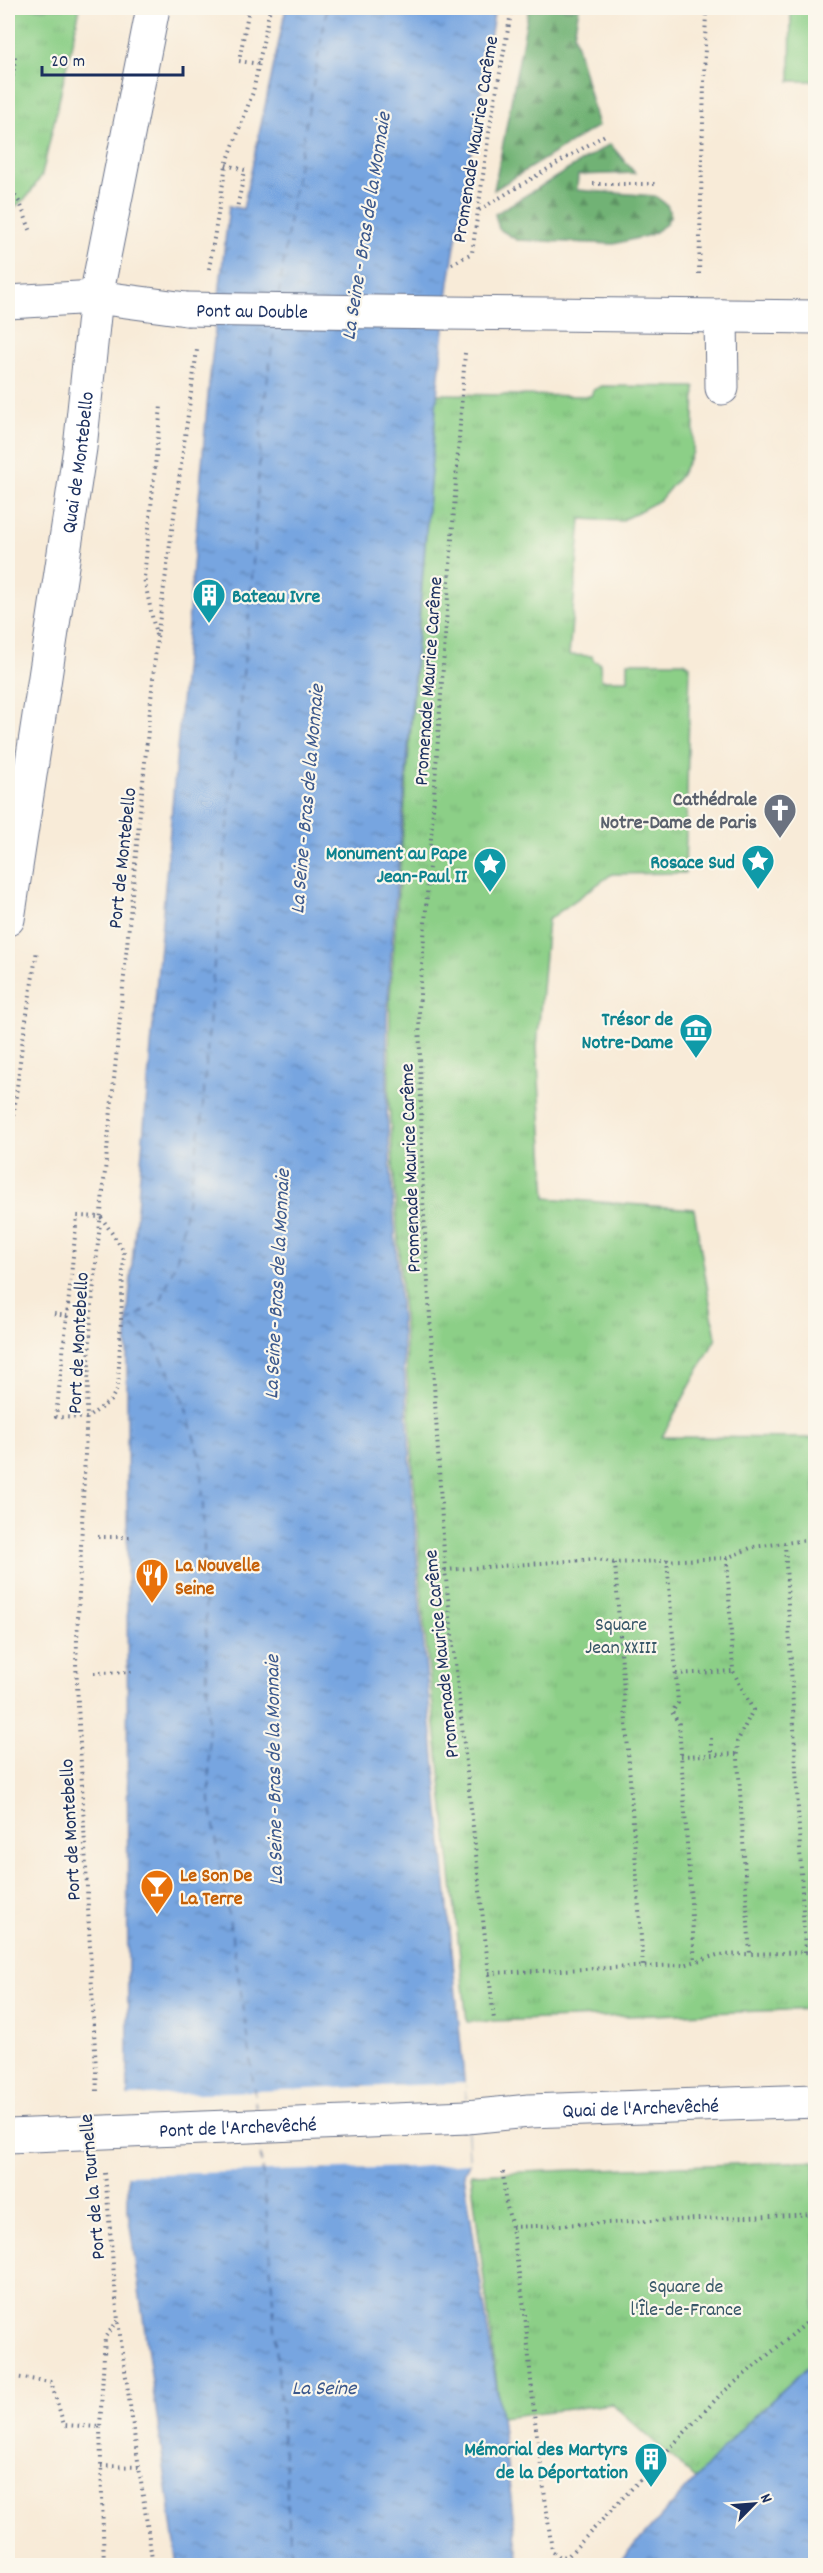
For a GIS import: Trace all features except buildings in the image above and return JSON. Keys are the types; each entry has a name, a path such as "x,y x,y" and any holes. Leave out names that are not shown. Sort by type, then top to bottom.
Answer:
{"street":[{"name":"Quai de Montebello","path":"8,919 10,884 80,448 96,297 153,8"},
{"name":"Pont au Double","path":"8,302 96,297 186,309 816,317"},
{"path":"710,316 722,388"},
{"name":"Quai de l'Archevêché","path":"467,2117 529,2111 816,2101"},
{"name":"Pont de l'Archevêché","path":"8,2136 467,2117"}],"path":[{"path":"249,8 239,61 259,64"},
{"name":"Promenade Maurice Carême","path":"452,264 472,253 512,8"},
{"path":"706,8 710,316"},
{"path":"8,47 15,58 8,116"},
{"path":"478,210 604,135"},
{"path":"226,165 245,170 237,208"},
{"path":"593,183 656,184"},
{"path":"8,186 20,203 31,232"},
{"name":"Promenade Maurice Carême","path":"456,314 418,1009 423,1199 445,1570 494,2020"},
{"name":"Port de Montebello","path":"94,2051 76,1663 91,1315 157,638 144,579 162,406"},
{"path":"8,1104 14,1104"},
{"path":"77,1216 101,1217 124,1251 118,1388 110,1401 87,1418 56,1417 77,1216"},
{"path":"54,1314 67,1316"},
{"path":"98,1537 134,1537"},
{"path":"445,1570 597,1559 615,1563 727,1558 753,1547 816,1539"},
{"path":"785,1543 806,1953"},
{"path":"727,1558 733,1671 753,1710 737,1742 750,1955"},
{"path":"667,1559 678,1703 672,1712 679,1724 694,1962"},
{"path":"615,1563 643,1966"},
{"path":"675,1674 733,1671"},
{"path":"94,1673 134,1672"},
{"path":"711,1738 711,1754"},
{"path":"681,1756 738,1754"},
{"path":"489,1973 684,1965 717,1955 816,1952"},
{"name":"Port de la Tournelle","path":"94,2051 98,2098"},
{"name":"Port de la Tournelle","path":"104,2168 118,2320 153,2565"},
{"path":"503,2172 505,2199 512,2227 525,2314 534,2413 552,2551 560,2558 568,2556 721,2394 816,2315"},
{"path":"512,2227 816,2214"},
{"path":"104,2565 100,2427 105,2337 118,2320"},
{"path":"8,2376 51,2382 64,2425 100,2427"},
{"path":"101,2466 140,2467"},
{"path":"8,2561 29,2565"}],"green space":[{"path":"8,8 80,8 42,175 28,196 8,213"},
{"path":"529,8 579,8 574,34 598,126 494,190"},
{"path":"791,8 815,8 815,81 790,81"},
{"path":"610,144 635,173 578,175 577,190 655,196 667,205 671,215 665,225 650,235 614,244 517,240 499,229 495,214"},
{"name":"Square Jean XXIII","path":"602,386 695,387 693,452 680,476 660,500 621,521 581,519 569,655 592,656 594,661 600,663 601,680 628,680 628,662 684,662 690,666 685,873 612,874 548,920 537,1047 546,1198 694,1209 716,1338 662,1437 815,1438 815,2009 467,2022 423,1614 389,1102 390,997 437,394 591,396 593,390"},
{"name":"Square de l'Île-de-France","path":"815,2161 815,2360 739,2431 696,2479 612,2404 501,2417 471,2174"}],"water":[{"name":"La Seine","path":"286,8 495,8 449,282 438,385 391,955 387,1016 387,1112 420,1606 466,2101 469,2163 464,2174 501,2417 519,2565 178,2566 128,2211 127,1322 209,384 229,206 243,209"},
{"path":"815,2360 815,2565 617,2565 739,2431"}],"pier":[{"path":"465,2083 469,2163 413,2167 125,2175 125,2096"}],"ferry route":[{"path":"279,294 293,196 327,8"},
{"path":"256,2109 248,2036 210,1801 202,1466 183,1398 155,1346 127,1322 161,1300 177,1259 202,1119 213,974 251,595 262,420 275,325"},
{"path":"259,2141 266,2205 292,2566"}],"place":[{"name":"Bateau Ivre","path":"209,624"},
{"name":"Cathédrale Notre-Dame de Paris","path":"780,839"},
{"name":"Rosace Sud","path":"758,890"},
{"name":"Monument au Pape Jean-Paul II","path":"490,893"},
{"name":"Trésor de Notre-Dame","path":"696,1059"},
{"name":"La Nouvelle Seine","path":"152,1604"},
{"name":"Le Son De La Terre","path":"157,1915"},
{"name":"Mémorial des Martyrs de la Déportation","path":"651,2488"}],"water label":[{"name":"La Seine - Bras de la Monnaie","path":"365,226"},
{"name":"La Seine - Bras de la Monnaie","path":"306,799"},
{"name":"La Seine - Bras de la Monnaie","path":"276,1284"},
{"name":"La Seine - Bras de la Monnaie","path":"273,1770"}]}
